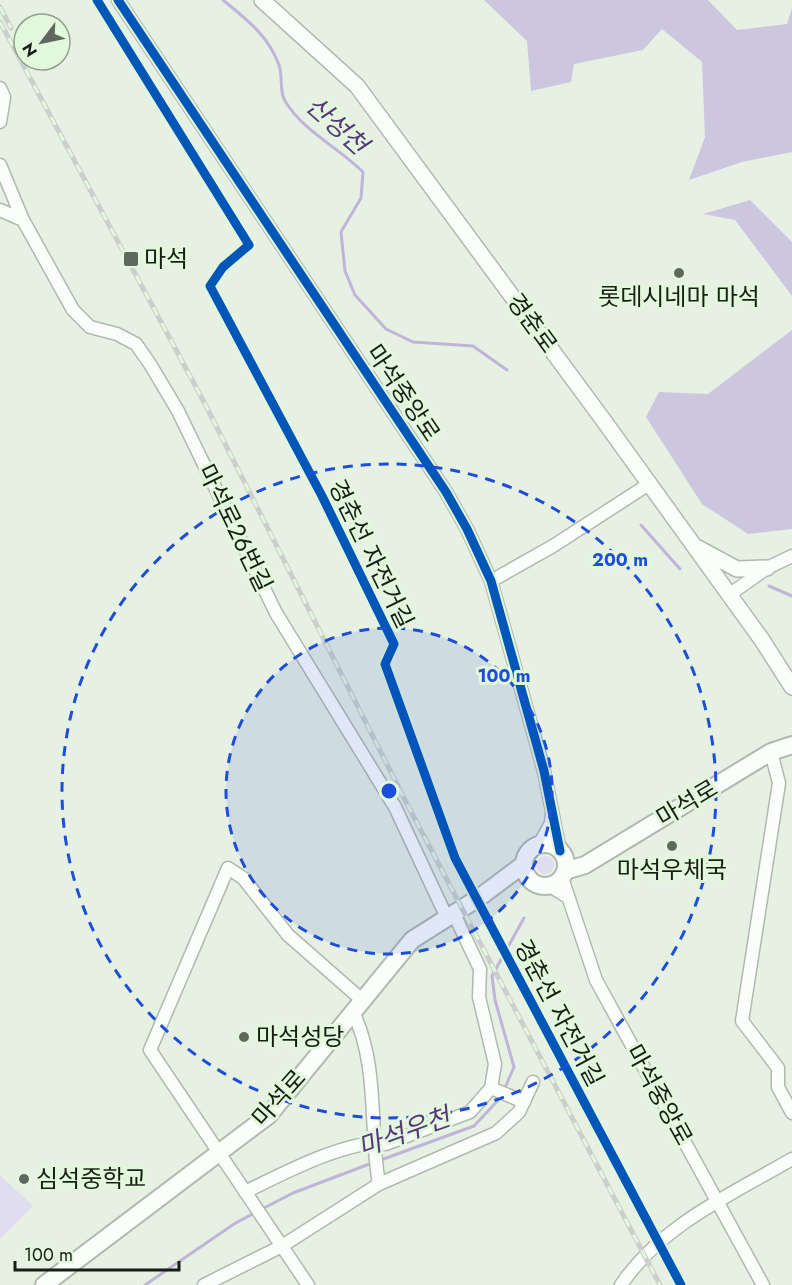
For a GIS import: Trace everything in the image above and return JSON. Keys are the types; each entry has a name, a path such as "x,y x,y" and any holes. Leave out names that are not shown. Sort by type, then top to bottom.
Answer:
{"main road":[{"name":"마석로","path":"491,889 553,880 585,865 771,752 792,745"},
{"path":"539,845 550,845 560,851 566,864 553,880 527,876 524,864 529,852 539,845"},
{"name":"마석로","path":"44,1285 269,1115 412,940 491,889 524,864"}],"street":[{"name":"마석중앙로","path":"118,0 446,492 467,529 491,581 553,810 560,851"},
{"name":"경춘로","path":"262,0 357,86 729,594 792,687"},
{"path":"0,88 4,97 0,122"},
{"name":"마석로26번길","path":"0,165 23,220 73,310 90,327 117,334 136,344 150,364 178,411 276,613 395,807 480,969 480,998 495,1064 494,1089"},
{"path":"0,210 23,220"},
{"path":"491,581 554,546 649,484"},
{"path":"693,545 737,569 768,568"},
{"path":"729,594 768,568 792,556"},
{"path":"771,752 778,783 742,1021 778,1068 778,1087 792,1113"},
{"path":"539,845 551,823 553,810"},
{"path":"308,1285 150,1050 228,868 243,878 288,935 357,1006 373,1090 374,1144 378,1179"},
{"name":"마석중앙로","path":"553,880 569,898 596,980 763,1285"},
{"path":"204,1285 282,1246 378,1179 496,1133 508,1124 519,1100 532,1082"},
{"path":"245,1192 302,1165 374,1144 386,1143 470,1113 494,1089 519,1100"},
{"path":"621,1285 630,1272 671,1232 792,1159"}],"shaded area":[{"path":"484,0 708,0 737,30 787,24 792,8 792,152 742,162 689,180 705,137 702,62 662,29 643,50 574,64 571,82 531,91 527,41"},
{"path":"750,200 792,242 792,296 735,220 703,214"},
{"path":"792,330 792,529 748,534 702,504 646,417 659,392 708,394"},
{"path":"541,856 549,856 554,861 552,872 541,874 536,869 536,861"},
{"path":"0,1175 33,1206 0,1239"}],"waterway":[{"name":"산성천","path":"223,0 256,29 269,45 279,65 283,97 293,112 311,130 363,172 361,198 341,232 345,271 355,295 386,329 413,342 473,346 507,370"},
{"name":"산성천","path":"641,525 680,569"},
{"name":"산성천","path":"769,586 792,596"},
{"name":"마석우천","path":"504,1090 514,1067 495,1000 492,976 524,918"},
{"name":"마석우천","path":"378,1161 474,1126 502,1096"},
{"name":"마석우천","path":"262,1209 293,1193 372,1163"},
{"name":"마석우천","path":"145,1285 234,1224 256,1212"}],"railway":[{"path":"0,7 11,28"},
{"path":"0,22 204,402 405,800 660,1285"}],"cycle path":[{"name":"경춘선 자전거길","path":"97,0 249,245 223,267 210,286 322,496 394,644 385,664 455,858 681,1285"},
{"path":"118,0 446,492 467,529 491,581 544,771 560,851"}],"place":[{"name":"마석","path":"131,259"},
{"name":"롯데시네마 마석","path":"679,273"},
{"name":"마석우체국","path":"672,846"},
{"name":"마석성당","path":"244,1037"},
{"name":"심석중학교","path":"24,1179"}]}
